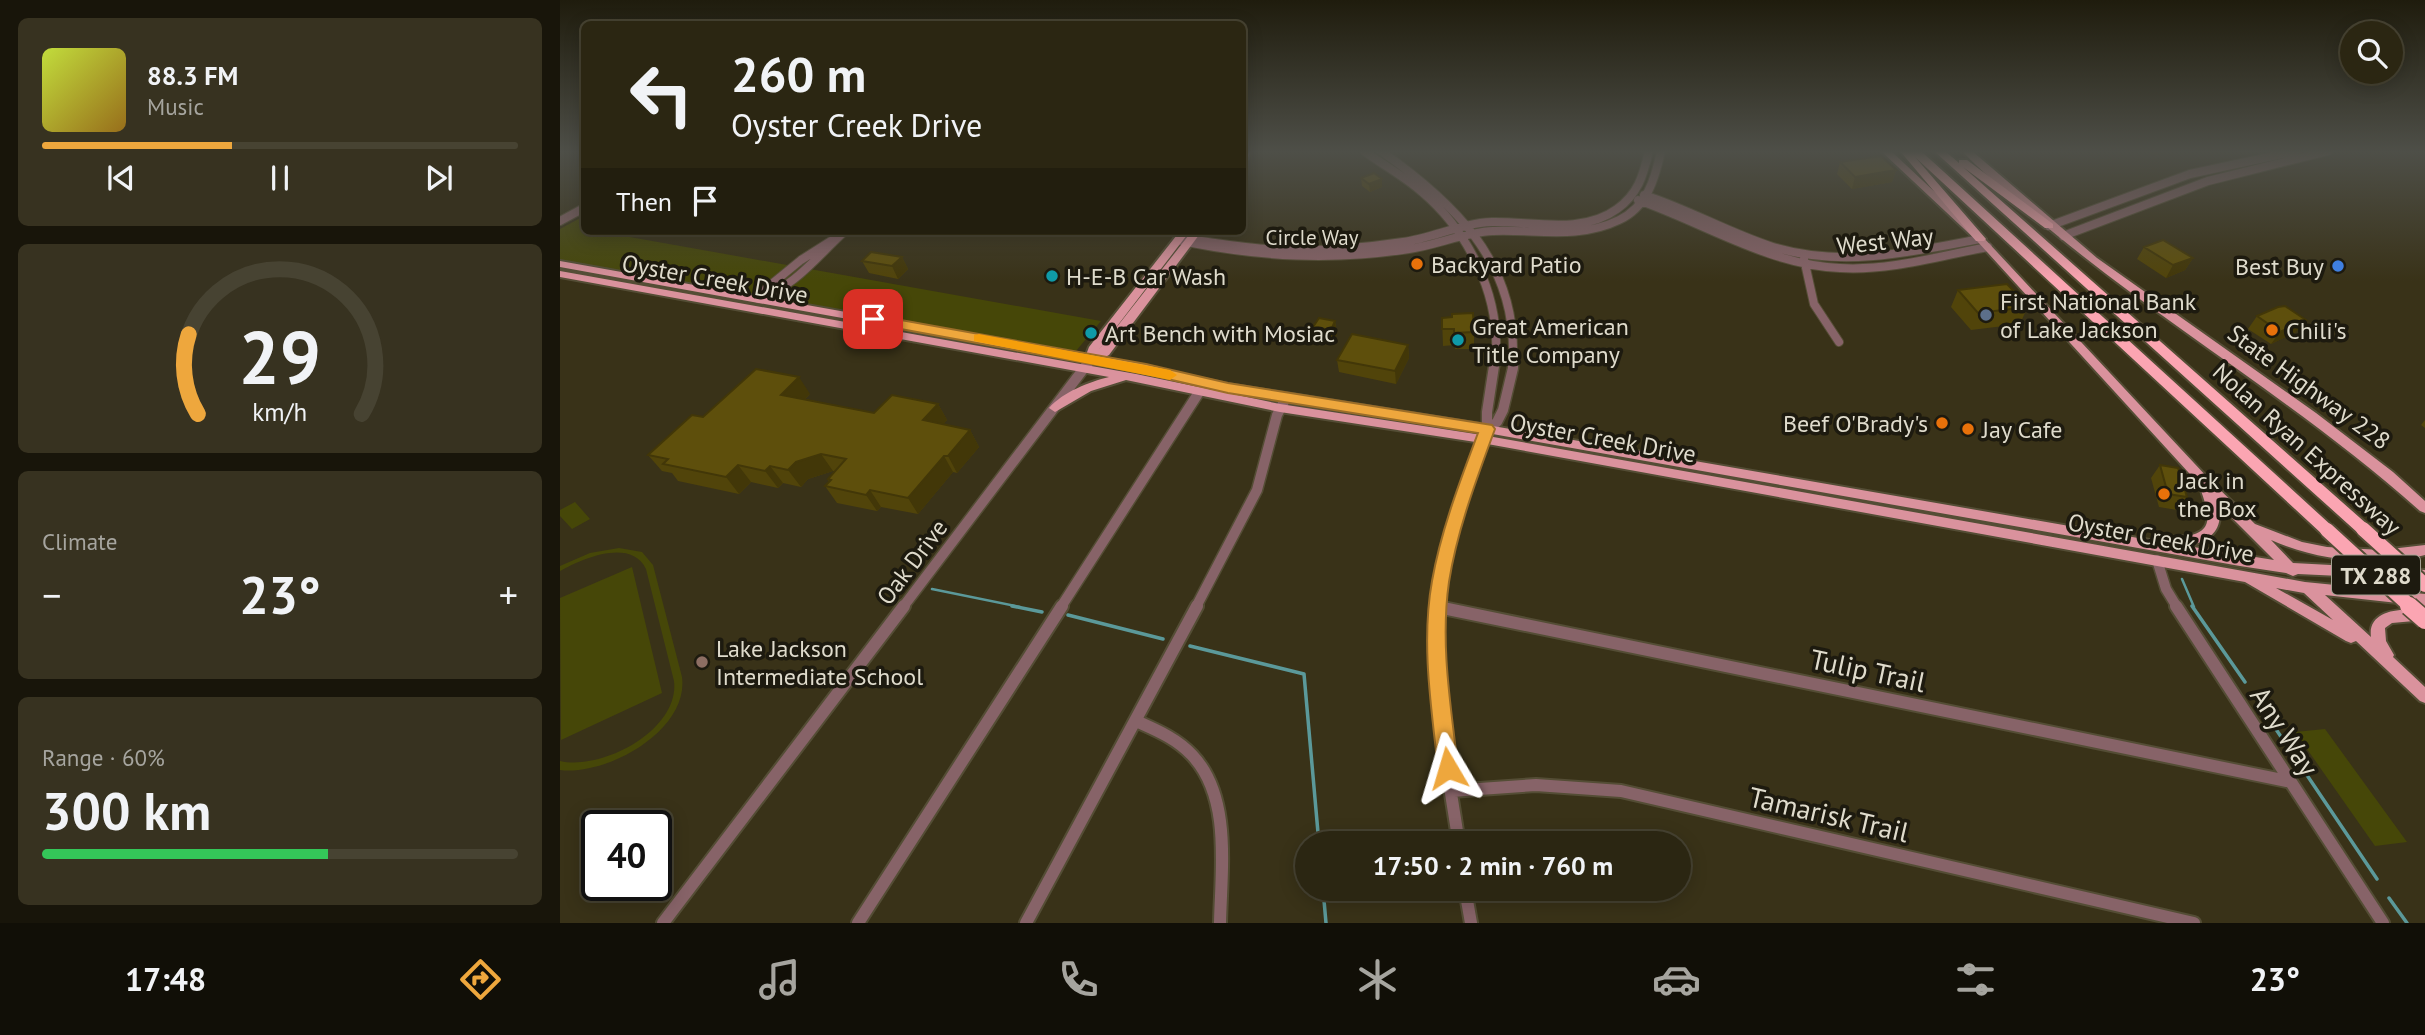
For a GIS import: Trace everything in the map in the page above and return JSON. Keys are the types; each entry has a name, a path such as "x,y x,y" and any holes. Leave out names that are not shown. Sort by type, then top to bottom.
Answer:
{"highway":[{"path":"1942,194 1984,243"},
{"name":"Nolan Ryan Expressway","path":"1962,194 2425,618"},
{"name":"Nolan Ryan Expressway","path":"1987,194 2425,585"},
{"path":"2006,194 2049,226"}],"main road":[{"path":"1931,194 1984,243 2204,481 2308,588 2425,696"},
{"name":"State Highway 228","path":"2014,194 2049,226 2112,275 2323,422 2388,472 2423,507"},
{"name":"Oak Drive","path":"1088,364 1093,350 1188,237"},
{"name":"Oyster Creek Drive","path":"560,264 758,299 1283,403 2291,568 2425,575"},
{"name":"Oyster Creek Drive","path":"560,274 1088,364 1136,378 1202,388"},
{"path":"1055,408 1080,391 1101,382 1136,378"},
{"name":"Oyster Creek Drive","path":"1485,434 2308,588 2425,600"},
{"path":"2133,543 2187,542 2208,532 2215,513 2204,481"},
{"path":"2252,528 2302,548 2319,551 2405,555 2425,550"},
{"path":"2245,576 2318,617 2381,657"},
{"path":"2401,675 2380,645 2378,625 2394,615 2425,618"}],"street":[{"path":"1425,194 1459,234 1490,300 1496,326 1496,363 1485,418 1485,434 1451,535 1438,607 1438,698 1457,831"},
{"path":"1438,194 1471,231 1490,260 1506,299 1514,338 1514,359 1508,395 1498,421 1485,434"},
{"path":"1645,199 1648,194"},
{"path":"2049,226 2136,194"},
{"path":"2063,236 2172,194"},
{"name":"Circle Way","path":"1188,237 1275,257 1316,258 1380,254 1496,222 1574,224 1606,215 1622,206 1632,195"},
{"name":"West Way","path":"1632,195 1758,245 1821,266 1936,256 1984,243"},
{"name":"Circle Way","path":"1471,231 1550,234 1586,231 1618,221 1645,199"},
{"path":"560,221 581,210"},
{"path":"2071,218 2073,224 2086,227"},
{"path":"758,299 762,292 801,260 840,235"},
{"name":"West Way","path":"1862,263 1929,248 1984,243"},
{"path":"1929,248 1936,256"},
{"path":"1804,259 1807,289 1814,308 1839,342"},
{"path":"1496,363 1514,359"},
{"name":"Oak Drive","path":"663,923 1088,364"},
{"path":"858,923 1202,388"},
{"path":"1026,923 1257,490 1283,403"},
{"name":"Any Way","path":"2157,560 2166,589 2192,634 2382,923"},
{"name":"Tulip Trail","path":"1438,607 2287,781"},
{"path":"1136,721 1163,731 1181,743 1198,760 1211,786 1220,825 1220,923"},
{"name":"Tamarisk Trail","path":"1451,791 1509,784 1556,783 1621,791 2194,923"},
{"path":"1467,901 1471,923"}],"shaded area":[{"path":"581,218 581,235 619,235 1101,321 1076,351 560,260 560,229"},
{"path":"575,502 590,519 572,529 560,516 560,510"},
{"path":"619,548 642,552 653,565 682,677 681,697 659,732 641,746 599,766 560,770 560,761 596,760 635,743 665,716 673,699 674,681 646,569 639,559 618,552 592,557 560,571 560,566 590,553"},
{"path":"632,567 662,693 561,740 560,598"},
{"path":"2325,729 2407,842 2375,846 2295,732"}],"building":[{"path":"2163,240 2193,258 2173,265 2144,247"},
{"path":"871,252 902,257 892,266 862,261"},
{"path":"2007,284 2028,307 1978,313 1958,290"},
{"path":"2285,306 2306,320 2280,332 2257,316 2278,307"},
{"path":"1473,313 1474,332 1454,333 1454,329 1442,329 1442,318 1452,317 1452,314"},
{"path":"1319,318 1335,321 1331,330 1313,327"},
{"path":"1352,334 1408,345 1395,371 1337,360"},
{"path":"756,369 799,377 781,395 874,413 892,395 938,404 923,420 970,430 908,498 870,490 866,495 825,486 846,459 821,454 796,462 788,470 770,466 765,471 738,465 726,477 663,464 668,459 648,455 692,415 703,417"},
{"path":"2160,465 2178,468 2187,497 2168,494"}],"waterway":[{"path":"2182,579 2194,607"},
{"path":"932,589 1020,607"},
{"path":"1012,606 1042,612"},
{"path":"2192,606 2245,682"},
{"path":"1068,615 1163,639"},
{"path":"1190,646 1304,674 1318,831"},
{"path":"2261,707 2377,879"},
{"path":"2389,898 2407,923"},
{"path":"1324,901 1326,923"}],"slow traffic":[{"path":"979,338 1170,375"}],"place":[{"name":"Backyard Patio","path":"1417,264"},
{"name":"Best Buy","path":"2338,266"},
{"name":"H-E-B Car Wash","path":"1052,276"},
{"name":"First National Bank of Lake Jackson","path":"1986,315"},
{"name":"Chili's","path":"2272,330"},
{"name":"Art Bench with Mosiac","path":"1091,333"},
{"name":"Great American Title Company","path":"1458,340"},
{"name":"Beef O'Brady's","path":"1942,423"},
{"name":"Jay Cafe","path":"1968,429"},
{"name":"Jack in the Box","path":"2164,494"},
{"name":"Lake Jackson Intermediate School","path":"702,662"}],"route":[{"path":"873,319 1146,369 1228,388 1487,429 1468,478 1440,582 1436,661 1438,698 1448,768"}]}
